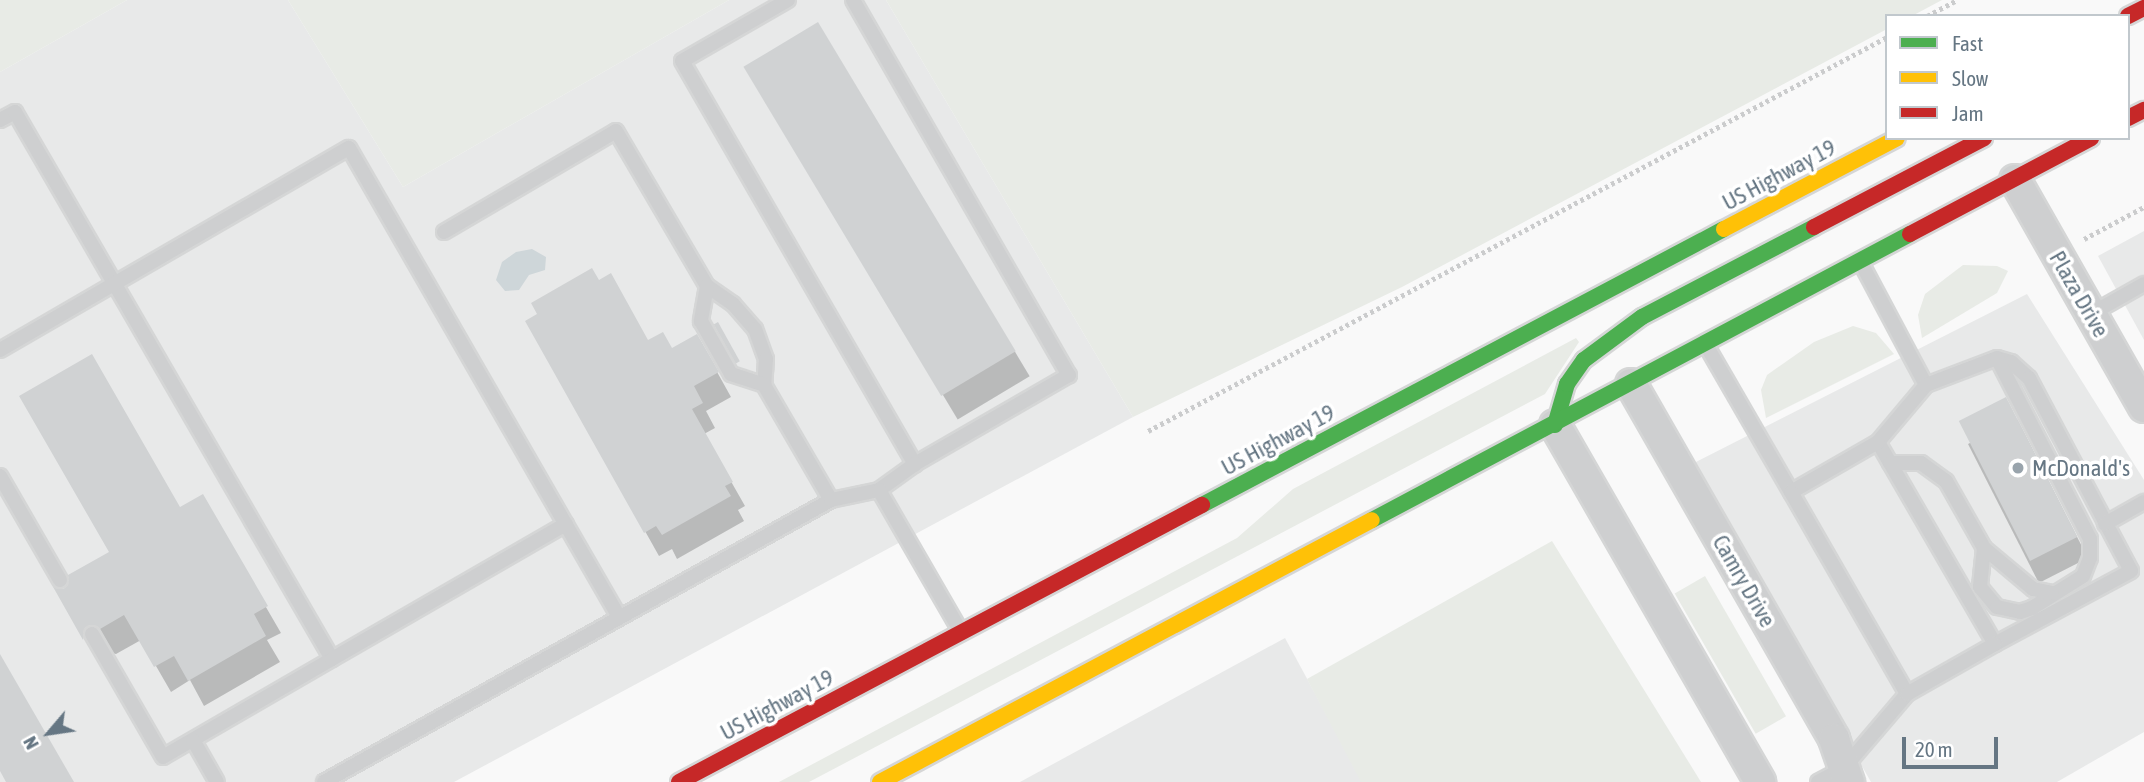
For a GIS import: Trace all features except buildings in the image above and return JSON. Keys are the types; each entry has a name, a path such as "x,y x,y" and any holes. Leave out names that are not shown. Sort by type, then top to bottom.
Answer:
{"highway":[{"name":"US Highway 19","path":"679,782 1894,140"},
{"path":"1555,425 1567,384 1584,360 1642,317 1980,140"},
{"path":"880,782 2087,140"}],"street":[{"name":"Plaza Drive","path":"2015,180 2144,407"},
{"name":"Camry Drive","path":"1631,384 1834,739 1846,775"},
{"path":"1555,425 1760,782"}],"lane":[{"path":"788,0 682,61 915,464"},
{"path":"324,782 831,500 879,490 915,464 1069,374 853,0"},
{"path":"0,120 15,112 332,659"},
{"path":"444,232 616,131 707,286 733,304 755,329 766,359 764,385 831,500"},
{"path":"0,350 349,148 619,617"},
{"path":"1861,262 1926,385"},
{"path":"2091,314 2144,284"},
{"path":"707,286 701,321 731,374 764,385"},
{"path":"1706,345 1907,694"},
{"path":"1791,492 1878,442 1926,385 1997,358 2011,362 2029,378 2131,571 1907,694 1846,775 1818,782"},
{"path":"1984,548 1980,587 1997,607 2020,612 2082,576 2090,558 2090,539 1997,358"},
{"path":"1878,442 1995,644"},
{"path":"1890,463 1921,463 1940,474 1984,548 2033,589 2052,593"},
{"path":"0,476 60,580"},
{"path":"879,490 962,633"},
{"path":"2105,524 2144,502"},
{"path":"92,634 163,757 566,524"},
{"path":"193,740 216,782"}],"path":[{"path":"1931,14 1957,0"},
{"path":"1148,432 1885,38"},
{"path":"2084,239 2144,207"}],"shaded area":[{"path":"0,0 127,0 0,72"},
{"path":"127,0 288,0 403,187 729,0 886,0 1133,417 454,782 0,782 0,72"},
{"path":"288,0 729,0 403,187"},
{"path":"886,0 1942,0 1916,14 1885,14 1885,30 1402,287 1133,417"},
{"path":"2144,231 2144,340 2098,256"},
{"path":"532,249 546,257 545,270 529,275 519,290 505,291 496,280 502,262 516,252"},
{"path":"1963,265 1997,266 2008,271 1997,293 1922,338 1918,315 1925,294"},
{"path":"2027,294 2144,480 2144,732 2057,782 1871,782 1690,465"},
{"path":"1853,326 1876,333 1894,354 1766,418 1761,390 1767,375 1814,342"},
{"path":"1576,338 1579,342 1545,394 809,782 779,782 1237,538 1293,489"},
{"path":"1552,541 1701,782 1361,782 1307,679"},
{"path":"1705,576 1786,716 1756,734 1675,594"},
{"path":"1285,638 1363,782 1020,782"}],"traffic: fast":[{"path":"1555,425 1567,384 1584,360 1642,317 1814,227"},
{"path":"1202,505 1724,229"},
{"path":"1372,520 1910,234"}],"traffic: slow":[{"path":"1724,229 1893,140"},
{"path":"880,782 1372,520"}],"traffic: jam":[{"path":"2130,15 2144,8"},
{"path":"2130,117 2144,110"},
{"path":"1814,227 1980,140"},
{"path":"1910,234 2087,140"},
{"path":"679,782 1202,505"}],"place":[{"name":"McDonald's","path":"2018,468"}]}
